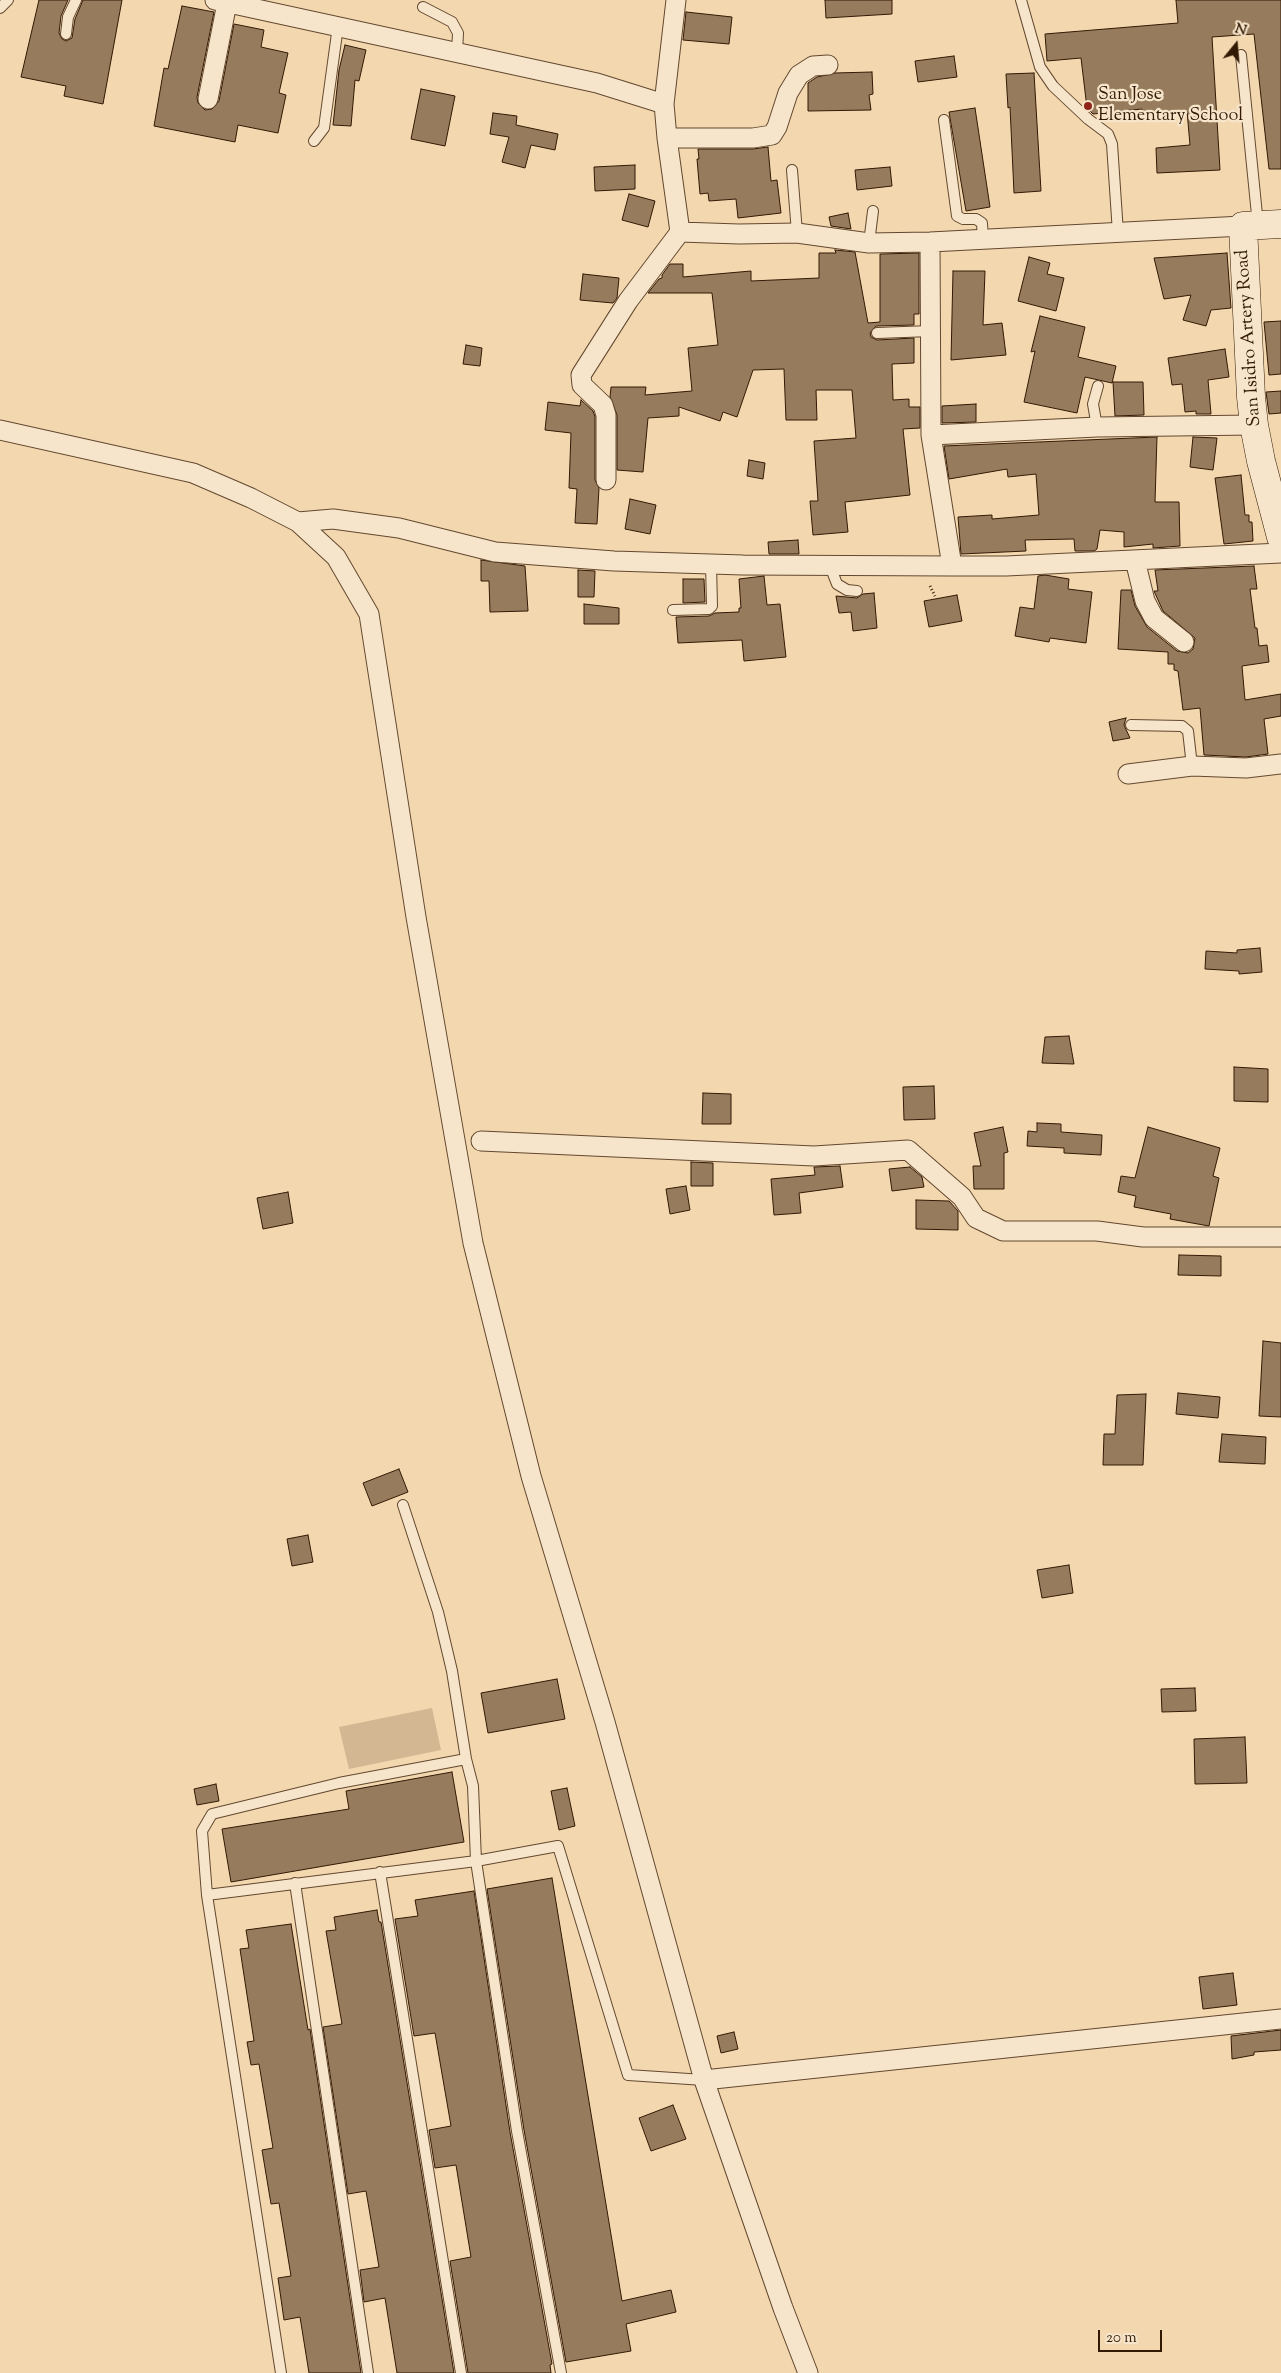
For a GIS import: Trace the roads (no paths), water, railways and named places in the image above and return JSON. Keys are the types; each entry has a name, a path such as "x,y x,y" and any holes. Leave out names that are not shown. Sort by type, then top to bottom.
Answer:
{"street":[{"path":"606,480 606,415 603,405 582,385 582,375 628,301 680,232 664,104 676,0"},
{"path":"208,99 221,1 597,83 664,104"},
{"path":"667,138 753,138 772,135 777,127 788,93 799,74 813,66 828,65"},
{"path":"680,232 797,233 869,243 983,240 1261,225"},
{"name":"San Isidro Artery Road","path":"1261,225 1251,397 1254,425 1277,510 1281,537"},
{"path":"930,242 931,436 952,566"},
{"path":"931,436 1097,427 1254,425"},
{"path":"0,430 193,473 251,498 298,522 336,557 369,614 416,916 473,1243 531,1476 605,1722 704,2080 783,2308 808,2373"},
{"path":"298,522 333,519 400,528 495,552 614,561 830,566 952,566 1281,553"},
{"path":"1135,560 1145,601 1154,618 1184,642"},
{"path":"1128,774 1192,766 1246,768 1281,764"},
{"path":"481,1141 814,1156 908,1150 962,1197 976,1218 1004,1231 1097,1231 1142,1236 1281,1237"},
{"path":"704,2080 1281,2019"}],"lane":[{"path":"0,8 8,0"},
{"path":"66,34 68,17 76,0"},
{"path":"1021,0 1040,67 1053,86 1088,119 1108,134 1112,144 1118,233"},
{"path":"423,6 452,22 458,33 457,52"},
{"path":"314,141 324,128 338,26"},
{"path":"1241,55 1261,225"},
{"path":"944,120 956,216 963,220 976,219 982,223 983,240"},
{"path":"792,170 797,233"},
{"path":"869,243 872,211"},
{"path":"877,334 931,331"},
{"path":"1097,427 1093,404 1098,386"},
{"path":"673,610 709,609 712,606 711,564"},
{"path":"830,566 836,584 846,590 857,591"},
{"path":"1130,725 1182,726 1188,731 1192,766"},
{"path":"403,1505 438,1612 452,1671 466,1759 473,1786 476,1861 517,2131 561,2373"},
{"path":"281,2373 207,1895 202,1831 212,1814 339,1783 466,1759"},
{"path":"207,1895 476,1861 558,1846 628,2075 704,2080"},
{"path":"380,1872 461,2373"},
{"path":"294,1883 368,2373"}],"place":[{"name":"San Jose Elementary School","path":"1088,106"}]}
